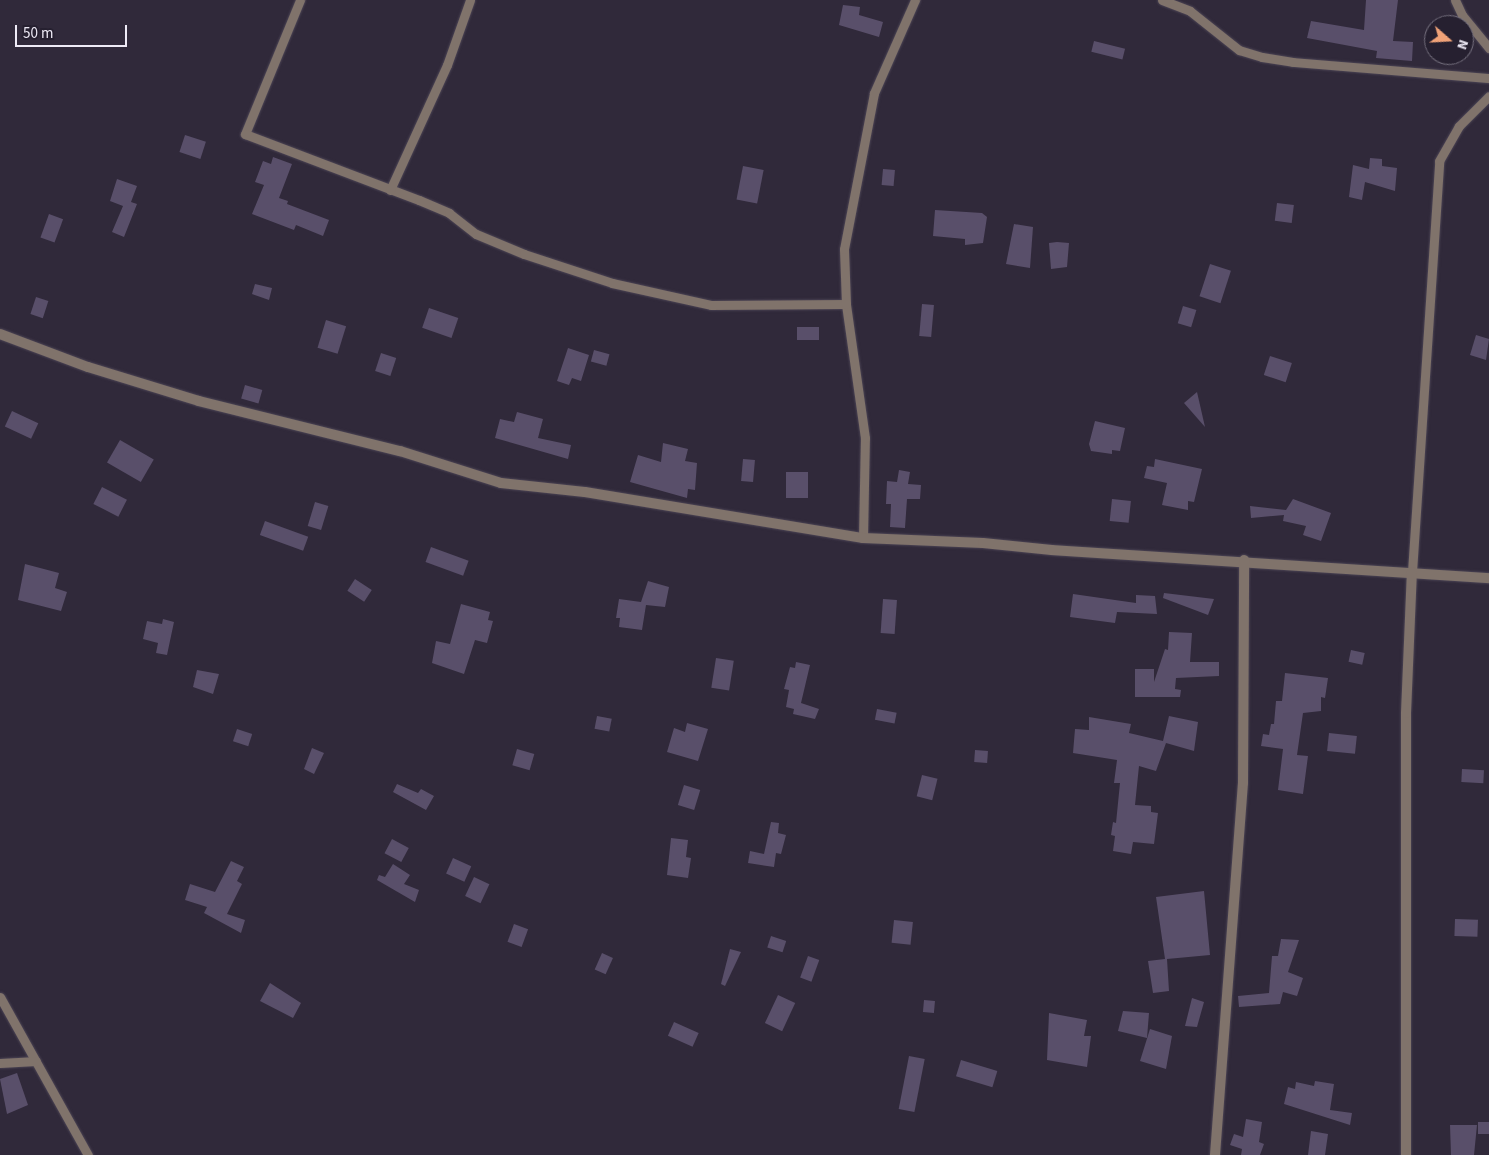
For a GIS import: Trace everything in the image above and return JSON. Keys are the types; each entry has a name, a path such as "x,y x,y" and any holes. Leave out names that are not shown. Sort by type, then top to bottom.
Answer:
{"street":[{"path":"0,334 88,367 199,401 400,451 501,483 586,492 863,538 1244,560 1489,578"},
{"path":"1215,1155 1243,784 1244,560"},
{"path":"1406,1155 1406,713 1412,572"}],"lane":[{"path":"300,0 245,134 448,213 476,234 524,254 612,283 711,305 846,304"},
{"path":"390,190 447,65 470,0"},
{"path":"863,538 865,438 846,304 844,249 871,106 915,0"},
{"path":"1162,0 1190,11 1239,50 1262,57 1293,62 1489,78"},
{"path":"1455,0 1462,15 1489,48"},
{"path":"1412,572 1439,161 1459,126 1489,96"},
{"path":"0,997 88,1155"},
{"path":"0,1063 36,1061"}],"building":[{"path":"1366,0 1398,0 1393,41 1413,42 1412,61 1376,58 1377,51 1307,38 1311,21 1364,30"},
{"path":"843,5 860,7 859,15 883,22 879,37 839,25"},
{"path":"1094,41 1125,49 1122,59 1091,52"},
{"path":"185,135 206,142 200,159 179,152"},
{"path":"273,157 292,164 279,198 288,201 287,204 329,220 323,236 296,225 294,230 252,214 264,185 255,182 263,161 271,164"},
{"path":"1370,158 1382,159 1382,166 1397,168 1395,191 1365,182 1362,200 1349,197 1353,165 1369,169"},
{"path":"743,166 764,170 757,203 737,199"},
{"path":"883,169 895,170 894,186 882,185"},
{"path":"117,179 137,186 131,202 137,204 124,237 112,232 123,206 110,201"},
{"path":"1277,203 1294,205 1292,223 1275,221"},
{"path":"935,210 982,213 987,217 983,243 965,245 965,239 933,236"},
{"path":"49,214 63,219 55,243 40,237"},
{"path":"1014,224 1033,227 1030,268 1006,264"},
{"path":"1049,243 1069,243 1067,267 1051,269"},
{"path":"1210,264 1231,271 1220,303 1199,296"},
{"path":"255,284 272,288 269,300 252,294"},
{"path":"36,297 48,301 43,318 30,314"},
{"path":"922,304 934,305 931,337 919,336"},
{"path":"1183,306 1196,310 1191,327 1178,323"},
{"path":"429,308 458,318 451,338 422,328"},
{"path":"326,320 346,326 338,354 318,348"},
{"path":"797,327 819,327 819,340 797,340"},
{"path":"1476,335 1489,339 1486,360 1470,355"},
{"path":"568,348 589,355 581,381 572,378 569,385 557,381"},
{"path":"594,350 609,354 606,366 591,362"},
{"path":"381,353 396,358 390,376 375,371"},
{"path":"1270,356 1292,363 1286,382 1264,375"},
{"path":"245,385 262,390 258,403 241,398"},
{"path":"1197,392 1205,427 1184,403"},
{"path":"12,411 38,423 31,439 5,426"},
{"path":"517,412 543,419 538,438 571,445 568,459 495,438 500,419 514,422"},
{"path":"1095,421 1125,428 1120,451 1112,450 1112,454 1091,451 1089,444"},
{"path":"120,440 154,460 141,482 107,463"},
{"path":"663,443 688,449 685,461 697,463 695,490 688,489 687,498 630,482 638,455 661,462"},
{"path":"743,459 755,460 753,482 741,481"},
{"path":"1155,459 1202,469 1194,502 1188,501 1188,510 1162,505 1167,483 1144,478 1147,466 1154,467"},
{"path":"899,470 910,472 908,484 921,485 920,499 907,499 905,528 890,527 891,504 886,504 887,481 897,482"},
{"path":"786,472 808,472 808,498 786,498"},
{"path":"102,487 127,500 118,517 93,504"},
{"path":"1112,499 1131,501 1129,523 1110,521"},
{"path":"1293,499 1331,513 1321,541 1303,535 1306,526 1283,521 1284,515 1251,518 1250,506 1286,510"},
{"path":"315,502 328,506 321,530 308,526"},
{"path":"265,521 308,537 303,551 260,535"},
{"path":"431,547 469,561 463,576 426,562"},
{"path":"25,564 59,573 55,588 67,592 61,611 18,600"},
{"path":"355,579 372,590 364,602 347,591"},
{"path":"648,581 669,587 665,607 646,605 642,630 619,627 620,618 616,618 619,599 641,602"},
{"path":"1164,593 1214,599 1208,615 1163,598"},
{"path":"1073,594 1136,603 1136,595 1155,596 1157,614 1117,612 1115,623 1070,617"},
{"path":"883,599 897,600 895,634 881,633"},
{"path":"461,604 490,612 488,620 493,621 487,643 475,640 464,674 432,663 436,641 450,644"},
{"path":"163,619 174,622 167,655 156,653 158,643 143,639 147,621 162,624"},
{"path":"1169,632 1192,633 1190,662 1219,662 1219,676 1176,678 1175,689 1181,690 1180,697 1135,697 1135,669 1154,669 1154,682 1165,649 1168,650"},
{"path":"1351,650 1365,653 1362,665 1349,662"},
{"path":"716,658 734,661 729,690 711,688"},
{"path":"796,662 810,665 801,703 819,709 815,719 793,714 794,709 786,707 789,690 784,689 790,667 795,668"},
{"path":"197,670 219,674 213,694 193,687"},
{"path":"1285,673 1328,678 1325,698 1321,697 1321,711 1303,713 1297,755 1308,756 1303,794 1278,790 1283,749 1261,746 1263,734 1269,735 1271,724 1274,724 1276,701 1282,701"},
{"path":"877,709 897,713 895,724 875,720"},
{"path":"597,716 612,719 609,732 595,729"},
{"path":"1169,716 1198,722 1194,751 1166,743 1156,771 1139,766 1135,805 1151,806 1151,812 1158,813 1154,844 1133,842 1131,854 1113,851 1115,836 1111,835 1113,822 1116,823 1120,783 1114,783 1117,760 1073,753 1075,729 1089,730 1089,717 1131,724 1129,733 1163,741"},
{"path":"687,723 708,729 698,761 667,752 674,728 685,732"},
{"path":"237,729 252,734 248,746 233,741"},
{"path":"1329,733 1357,736 1355,754 1327,751"},
{"path":"312,748 324,753 314,774 304,769"},
{"path":"517,749 534,754 530,770 512,765"},
{"path":"975,750 988,751 987,763 974,762"},
{"path":"1462,769 1484,770 1483,783 1461,782"},
{"path":"922,775 938,779 932,800 917,796"},
{"path":"397,784 418,793 421,789 434,796 426,810 393,792"},
{"path":"684,785 700,790 694,810 678,805"},
{"path":"771,822 779,823 778,833 786,835 781,854 776,853 774,867 748,863 750,851 764,854"},
{"path":"671,838 688,840 686,857 691,858 688,878 667,875"},
{"path":"392,839 409,848 401,862 384,853"},
{"path":"453,858 471,866 464,882 446,874"},
{"path":"231,861 244,867 237,881 242,884 227,914 245,920 241,933 204,913 207,907 185,900 190,884 215,892"},
{"path":"393,864 410,875 404,884 419,890 415,902 377,880 379,875 385,877"},
{"path":"474,877 489,884 481,903 465,896"},
{"path":"1204,891 1210,955 1167,959 1169,991 1153,993 1148,961 1165,959 1156,897"},
{"path":"1455,919 1478,920 1477,937 1454,936"},
{"path":"894,920 913,922 910,945 892,943"},
{"path":"514,924 528,929 522,947 508,942"},
{"path":"771,936 786,941 783,952 767,947"},
{"path":"1281,939 1299,940 1288,972 1303,978 1297,996 1283,992 1280,1004 1239,1007 1238,996 1269,993 1272,956 1278,956"},
{"path":"730,949 741,952 725,986 721,984"},
{"path":"602,953 613,958 606,974 595,969"},
{"path":"808,956 819,960 811,982 800,978"},
{"path":"270,983 301,1003 293,1018 260,1001"},
{"path":"778,995 795,1003 782,1031 765,1023"},
{"path":"1192,998 1204,1002 1197,1027 1185,1026"},
{"path":"924,1000 935,1001 934,1013 923,1012"},
{"path":"1123,1011 1149,1013 1147,1038 1118,1031"},
{"path":"1049,1013 1087,1020 1084,1036 1091,1036 1087,1067 1047,1060"},
{"path":"674,1022 699,1033 693,1047 668,1036"},
{"path":"1150,1029 1172,1036 1166,1069 1140,1061"},
{"path":"909,1056 925,1059 914,1112 899,1109"},
{"path":"961,1060 997,1071 992,1087 956,1076"},
{"path":"17,1073 28,1105 7,1114 0,1079"},
{"path":"1315,1081 1334,1084 1330,1110 1352,1113 1350,1125 1284,1104 1288,1087 1295,1089 1296,1082 1314,1086"},
{"path":"1246,1119 1262,1122 1259,1142 1264,1144 1260,1155 1241,1155 1242,1149 1230,1145 1234,1134 1243,1137"},
{"path":"1478,1122 1489,1122 1489,1134 1478,1134"},
{"path":"1450,1125 1477,1125 1474,1155 1451,1155"},
{"path":"1311,1131 1328,1134 1325,1155 1308,1155"}]}
